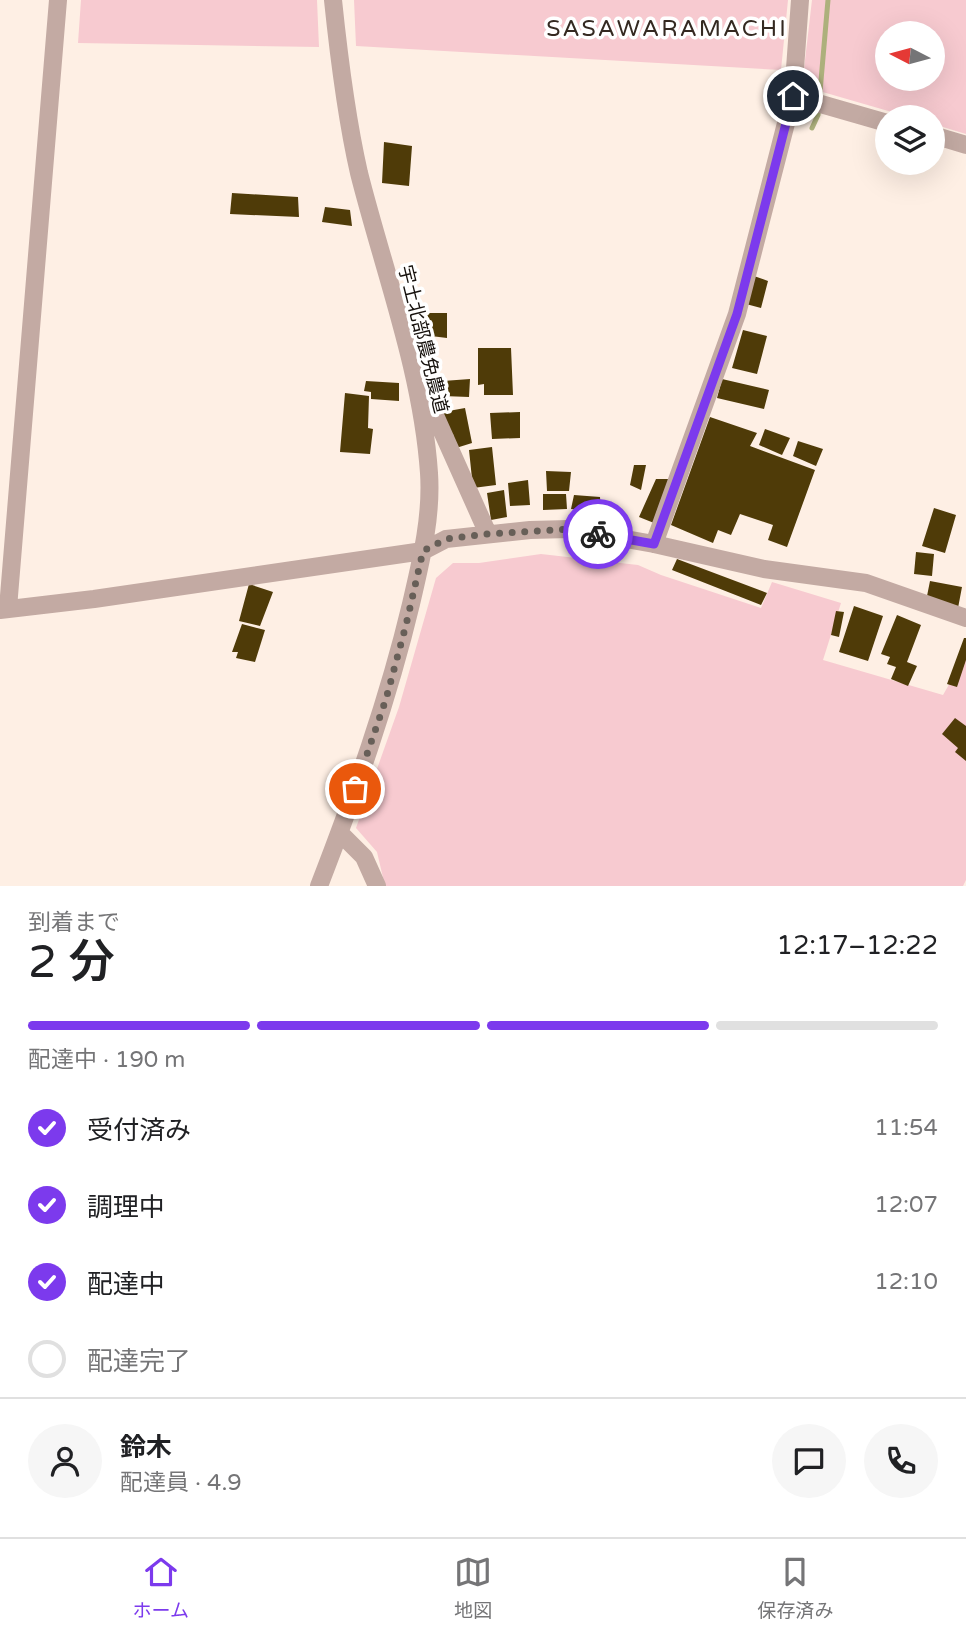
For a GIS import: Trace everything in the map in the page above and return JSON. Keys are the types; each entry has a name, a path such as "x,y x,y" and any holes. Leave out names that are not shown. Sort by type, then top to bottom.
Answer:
{"street":[{"path":"58,0 4,609 107,597 423,551 446,539 569,529 654,544 764,569 866,583 966,618"},
{"name":"宇土北部農免農道","path":"319,886 386,699 406,625 423,551 429,474 419,397 348,121 333,0"},
{"path":"654,544 737,314 793,96 800,0"},
{"path":"793,96 875,120"},
{"path":"945,139 966,145"},
{"path":"419,397 429,402 488,534"},
{"path":"340,833 364,857 377,886"}],"shaded area":[{"path":"81,0 317,0 319,47 78,43"},
{"path":"354,0 788,0 781,70 356,46"},
{"path":"812,0 966,0 966,134 945,128 945,105 875,105 875,107 802,86"},
{"path":"541,554 638,565 761,608 772,582 841,603 823,660 943,695 966,655 966,880 963,886 385,886 377,852 356,828 399,707 436,578 453,563 479,563"}],"building":[{"path":"384,142 412,146 409,186 382,183"},
{"path":"232,193 298,197 299,217 230,214"},
{"path":"325,207 350,210 352,226 322,222"},
{"path":"754,276 768,281 761,308 746,304"},
{"path":"415,313 447,313 447,338 431,336 431,326 414,326"},
{"path":"743,330 767,336 757,374 732,368"},
{"path":"478,348 511,348 513,395 484,395 484,384 478,385"},
{"path":"470,379 469,397 443,396 443,381"},
{"path":"722,379 769,390 764,409 717,398"},
{"path":"366,381 399,383 399,401 371,399 371,392 364,391"},
{"path":"345,393 369,396 368,428 373,429 370,454 340,452"},
{"path":"465,408 472,443 456,448 453,434 445,436 443,412"},
{"path":"520,412 520,438 492,439 490,413"},
{"path":"710,417 757,433 750,446 815,470 787,547 768,540 773,525 740,514 731,535 718,530 713,543 671,525"},
{"path":"765,429 790,438 782,455 759,445"},
{"path":"798,441 823,449 816,466 793,456"},
{"path":"492,447 496,485 473,488 469,450"},
{"path":"634,465 646,465 641,490 630,485"},
{"path":"546,471 571,472 569,491 547,491"},
{"path":"656,479 671,479 654,523 639,517"},
{"path":"528,480 530,505 510,506 508,483"},
{"path":"504,490 507,517 491,520 487,493"},
{"path":"543,494 566,494 567,509 543,510"},
{"path":"574,495 600,497 601,512 571,509"},
{"path":"934,508 956,515 945,553 922,546"},
{"path":"916,552 934,554 932,576 914,574"},
{"path":"677,559 767,593 761,605 672,570"},
{"path":"930,581 962,587 958,608 926,601"},
{"path":"249,584 273,592 260,626 239,621"},
{"path":"854,606 883,616 868,661 839,652"},
{"path":"836,611 844,612 839,637 831,635"},
{"path":"897,615 921,625 907,662 917,666 908,686 891,679 896,667 887,664 890,657 881,654"},
{"path":"242,624 265,630 255,662 236,658 238,652 232,652"},
{"path":"964,638 966,660 957,687 947,684"},
{"path":"955,718 966,726 966,761 955,752 958,748 942,734"}],"waterway":[{"path":"812,128 818,115 828,0"}],"way so far":[{"path":"355,789 386,699 423,551 446,539 488,534 569,529 598,534"}],"district":[{"name":"SASAWARAMACHI","path":"667,28"}],"route":[{"path":"598,534 654,544 737,314 793,96"}]}
